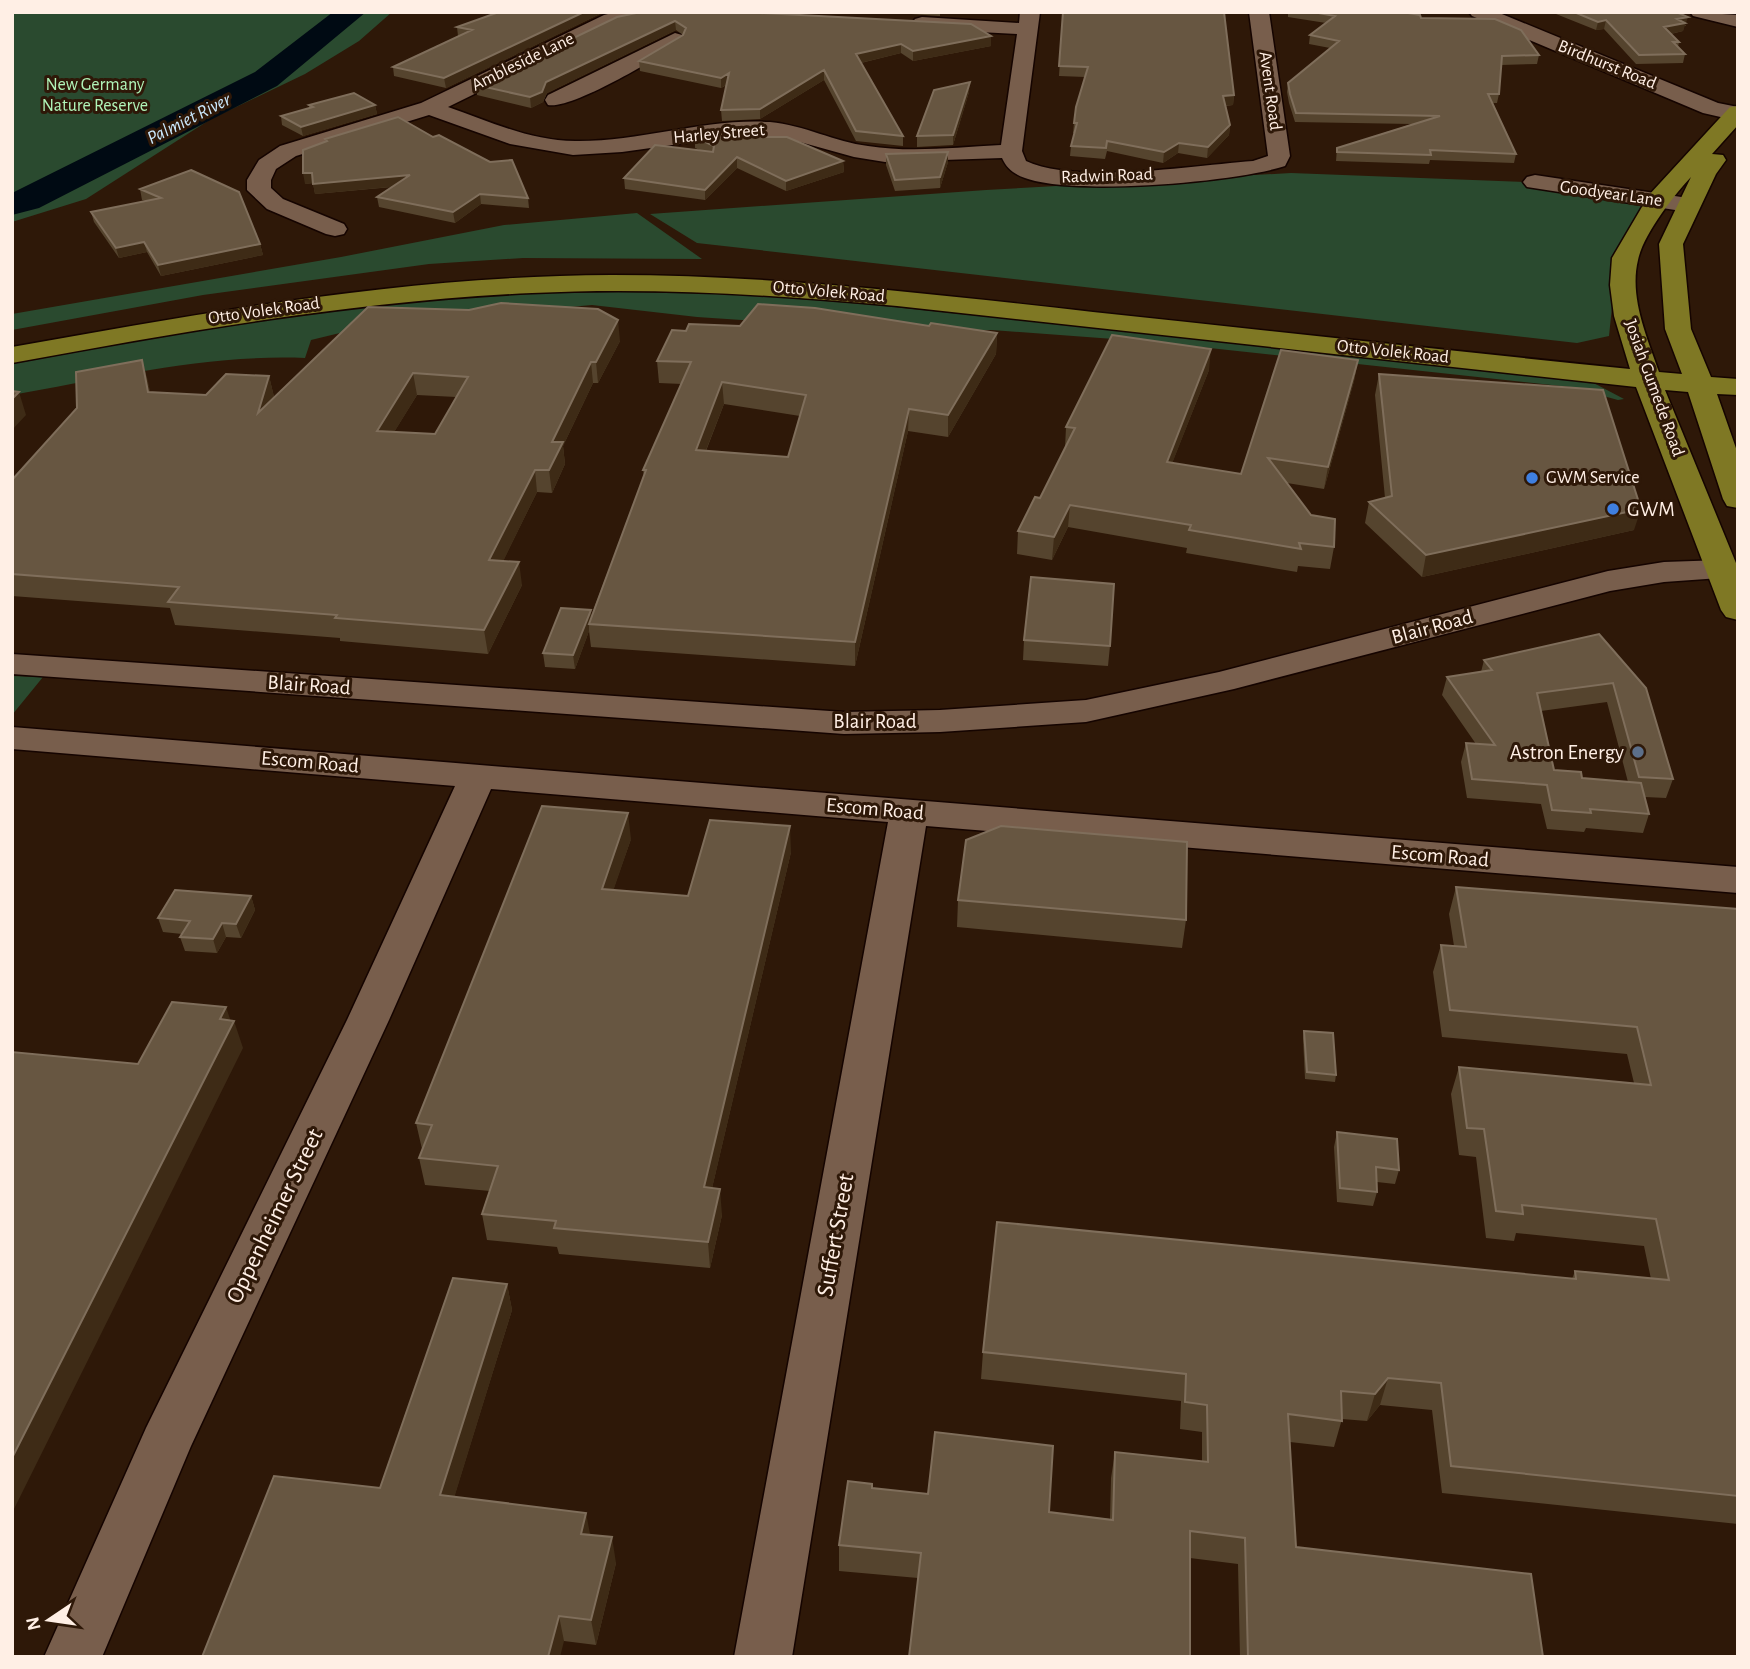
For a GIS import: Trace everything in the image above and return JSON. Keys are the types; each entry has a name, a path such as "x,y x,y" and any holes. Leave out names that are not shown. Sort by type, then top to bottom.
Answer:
{"main road":[{"name":"Josiah Gumede Road","path":"1737,119 1657,200 1625,258 1623,285 1627,316 1643,368 1738,610"},
{"path":"1737,119 1705,172 1671,244 1678,329 1733,460 1738,499"},
{"name":"Otto Volek Road","path":"12,343 327,288 463,276 624,269 775,273 850,279 1643,368"},
{"name":"Otto Volek Road","path":"12,355 275,308 382,295 543,285 681,284 764,287 1643,368"},
{"path":"1695,373 1738,367"},
{"path":"1643,368 1695,373 1738,387"}],"street":[{"name":"Avent Road","path":"1259,12 1279,156 1277,161 1270,164"},
{"name":"Birdhurst Road","path":"1479,12 1737,119"},
{"path":"1700,12 1738,21"},
{"name":"Ambleside Lane","path":"335,229 275,204 260,190 259,180 267,165 300,145 429,108 611,19 627,15 710,13"},
{"path":"900,21 1029,21 1011,151"},
{"path":"556,100 620,70 675,39"},
{"path":"546,51 620,70"},
{"name":"Harley Street","path":"429,108 534,143 572,148 616,146 752,128 800,134 848,149 883,155 1011,151"},
{"name":"Radwin Road","path":"1011,151 1018,165 1030,172 1064,178 1189,173 1270,164"},
{"name":"Goodyear Lane","path":"1535,183 1688,205"},
{"name":"Blair Road","path":"12,663 844,723 950,720 1086,710 1222,682 1608,581 1664,572 1723,570"},
{"name":"Escom Road","path":"12,738 1738,880"},
{"name":"Oppenheimer Street","path":"73,1657 165,1445 368,1020 479,775"},
{"name":"Suffert Street","path":"763,1657 909,812"}],"green space":[{"name":"New Germany Nature Reserve","path":"12,12 392,12 359,41 305,74 211,119 86,199 12,222"},
{"path":"1291,173 1525,182 1649,204 1617,259 1609,336 1577,343 697,243 650,214 986,190"},
{"path":"637,213 702,259 523,258 429,264 203,295 12,330 12,314 341,257 504,225"},
{"path":"639,290 742,294 875,305 1588,380 1624,399 1618,400 1570,387 1154,342 992,330 904,331 697,317 592,305 377,324 311,340 305,358 195,363 12,395 12,364 261,319 440,296"},
{"path":"12,676 43,677 12,715"}],"building":[{"path":"499,12 584,12 444,78 393,67 472,30 457,27"},
{"path":"641,12 760,13 971,24 991,36 913,51 901,44 856,54 903,136 856,131 824,70 760,109 721,110 729,73 721,78 639,61 683,35 686,28 675,21 546,82 542,92 530,97 476,85 617,17"},
{"path":"1063,12 1224,12 1234,95 1223,96 1230,125 1208,147 1179,143 1164,152 1107,141 1106,148 1071,146 1077,123 1074,123 1076,107 1088,67 1059,66"},
{"path":"1313,12 1402,12 1420,15 1421,18 1495,19 1521,30 1539,55 1502,56 1499,94 1488,94 1516,154 1430,150 1431,155 1337,152 1337,148 1440,116 1296,113 1288,83 1339,41 1310,35 1335,16"},
{"path":"1574,12 1676,12 1688,17 1677,19 1685,23 1664,27 1679,42 1673,42 1685,54 1639,55 1606,20 1598,22"},
{"path":"970,82 953,135 917,136 934,90"},
{"path":"354,93 375,105 301,127 281,116 313,107 309,105"},
{"path":"398,117 433,137 439,135 490,162 512,160 528,198 480,194 453,212 377,197 410,175 313,184 312,173 303,173 303,150 327,141 325,139"},
{"path":"695,137 787,137 843,161 786,181 737,157 705,190 624,178 655,145 713,152 714,146"},
{"path":"948,152 940,177 895,180 886,154"},
{"path":"191,170 239,192 260,244 158,265 144,242 116,248 91,212 161,198 140,189"},
{"path":"501,303 598,309 618,320 596,362 591,362 552,442 563,442 549,470 535,470 489,560 519,562 484,630 168,602 179,587 12,574 12,480 77,408 76,372 142,360 148,392 206,395 226,374 269,376 258,413 368,307 469,310","holes":["413,373 468,377 435,434 377,431"]},
{"path":"758,304 815,308 929,326 931,323 997,333 948,415 909,409 855,642 589,624 646,470 643,470 691,362 657,361 672,330 686,331 689,324 740,326","holes":["722,382 806,395 788,457 696,450"]},
{"path":"1112,335 1211,349 1167,462 1241,474 1281,350 1358,360 1328,467 1268,458 1311,515 1335,519 1334,547 1299,543 1301,549 1189,530 1191,525 1070,505 1054,537 1018,531 1035,497 1040,498 1075,428 1066,427"},
{"path":"1379,374 1603,390 1641,509 1426,555 1369,502 1392,496"},
{"path":"1031,577 1114,584 1110,646 1024,640"},
{"path":"561,608 591,610 573,655 543,653"},
{"path":"1599,634 1646,688 1673,779 1639,777 1613,683 1537,693 1554,770 1581,772 1582,778 1641,783 1649,814 1590,809 1591,813 1552,810 1547,785 1472,779 1466,743 1495,745 1447,677 1492,670 1484,660"},
{"path":"542,806 628,813 602,889 688,896 710,820 790,826 704,1187 720,1189 708,1242 554,1228 556,1221 482,1214 498,1166 419,1158 432,1125 416,1123"},
{"path":"1001,826 1187,842 1186,920 958,900 966,840"},
{"path":"1456,887 1738,909 1738,1496 1451,1466 1441,1383 1388,1378 1375,1394 1341,1391 1342,1421 1288,1414 1296,1547 1531,1574 1543,1657 1248,1657 1245,1538 1190,1531 1190,1657 909,1657 921,1553 839,1545 848,1481 872,1484 872,1488 928,1494 935,1432 1053,1446 1049,1512 1113,1520 1115,1452 1208,1462 1207,1405 1185,1402 1186,1374 983,1352 997,1222 1576,1279 1575,1271 1669,1280 1656,1219 1522,1205 1523,1214 1496,1211 1484,1129 1467,1128 1459,1067 1651,1085 1637,1027 1450,1010 1441,945 1466,947"},
{"path":"175,890 251,896 236,924 222,923 213,939 180,937 190,921 158,918"},
{"path":"172,1002 226,1007 220,1019 234,1021 12,1458 12,1052 138,1064"},
{"path":"1304,1031 1333,1033 1336,1075 1307,1072"},
{"path":"1337,1132 1397,1139 1399,1170 1376,1167 1377,1192 1340,1188"},
{"path":"453,1278 507,1284 440,1495 586,1513 581,1534 612,1537 591,1620 559,1616 548,1657 202,1657 274,1476 380,1488"}],"waterway":[{"name":"Palmiet River","path":"12,204 26,200 266,79 352,12"}],"place":[{"name":"GWM Service","path":"1532,478"},
{"name":"GWM","path":"1613,509"},
{"name":"Astron Energy","path":"1638,752"}]}
